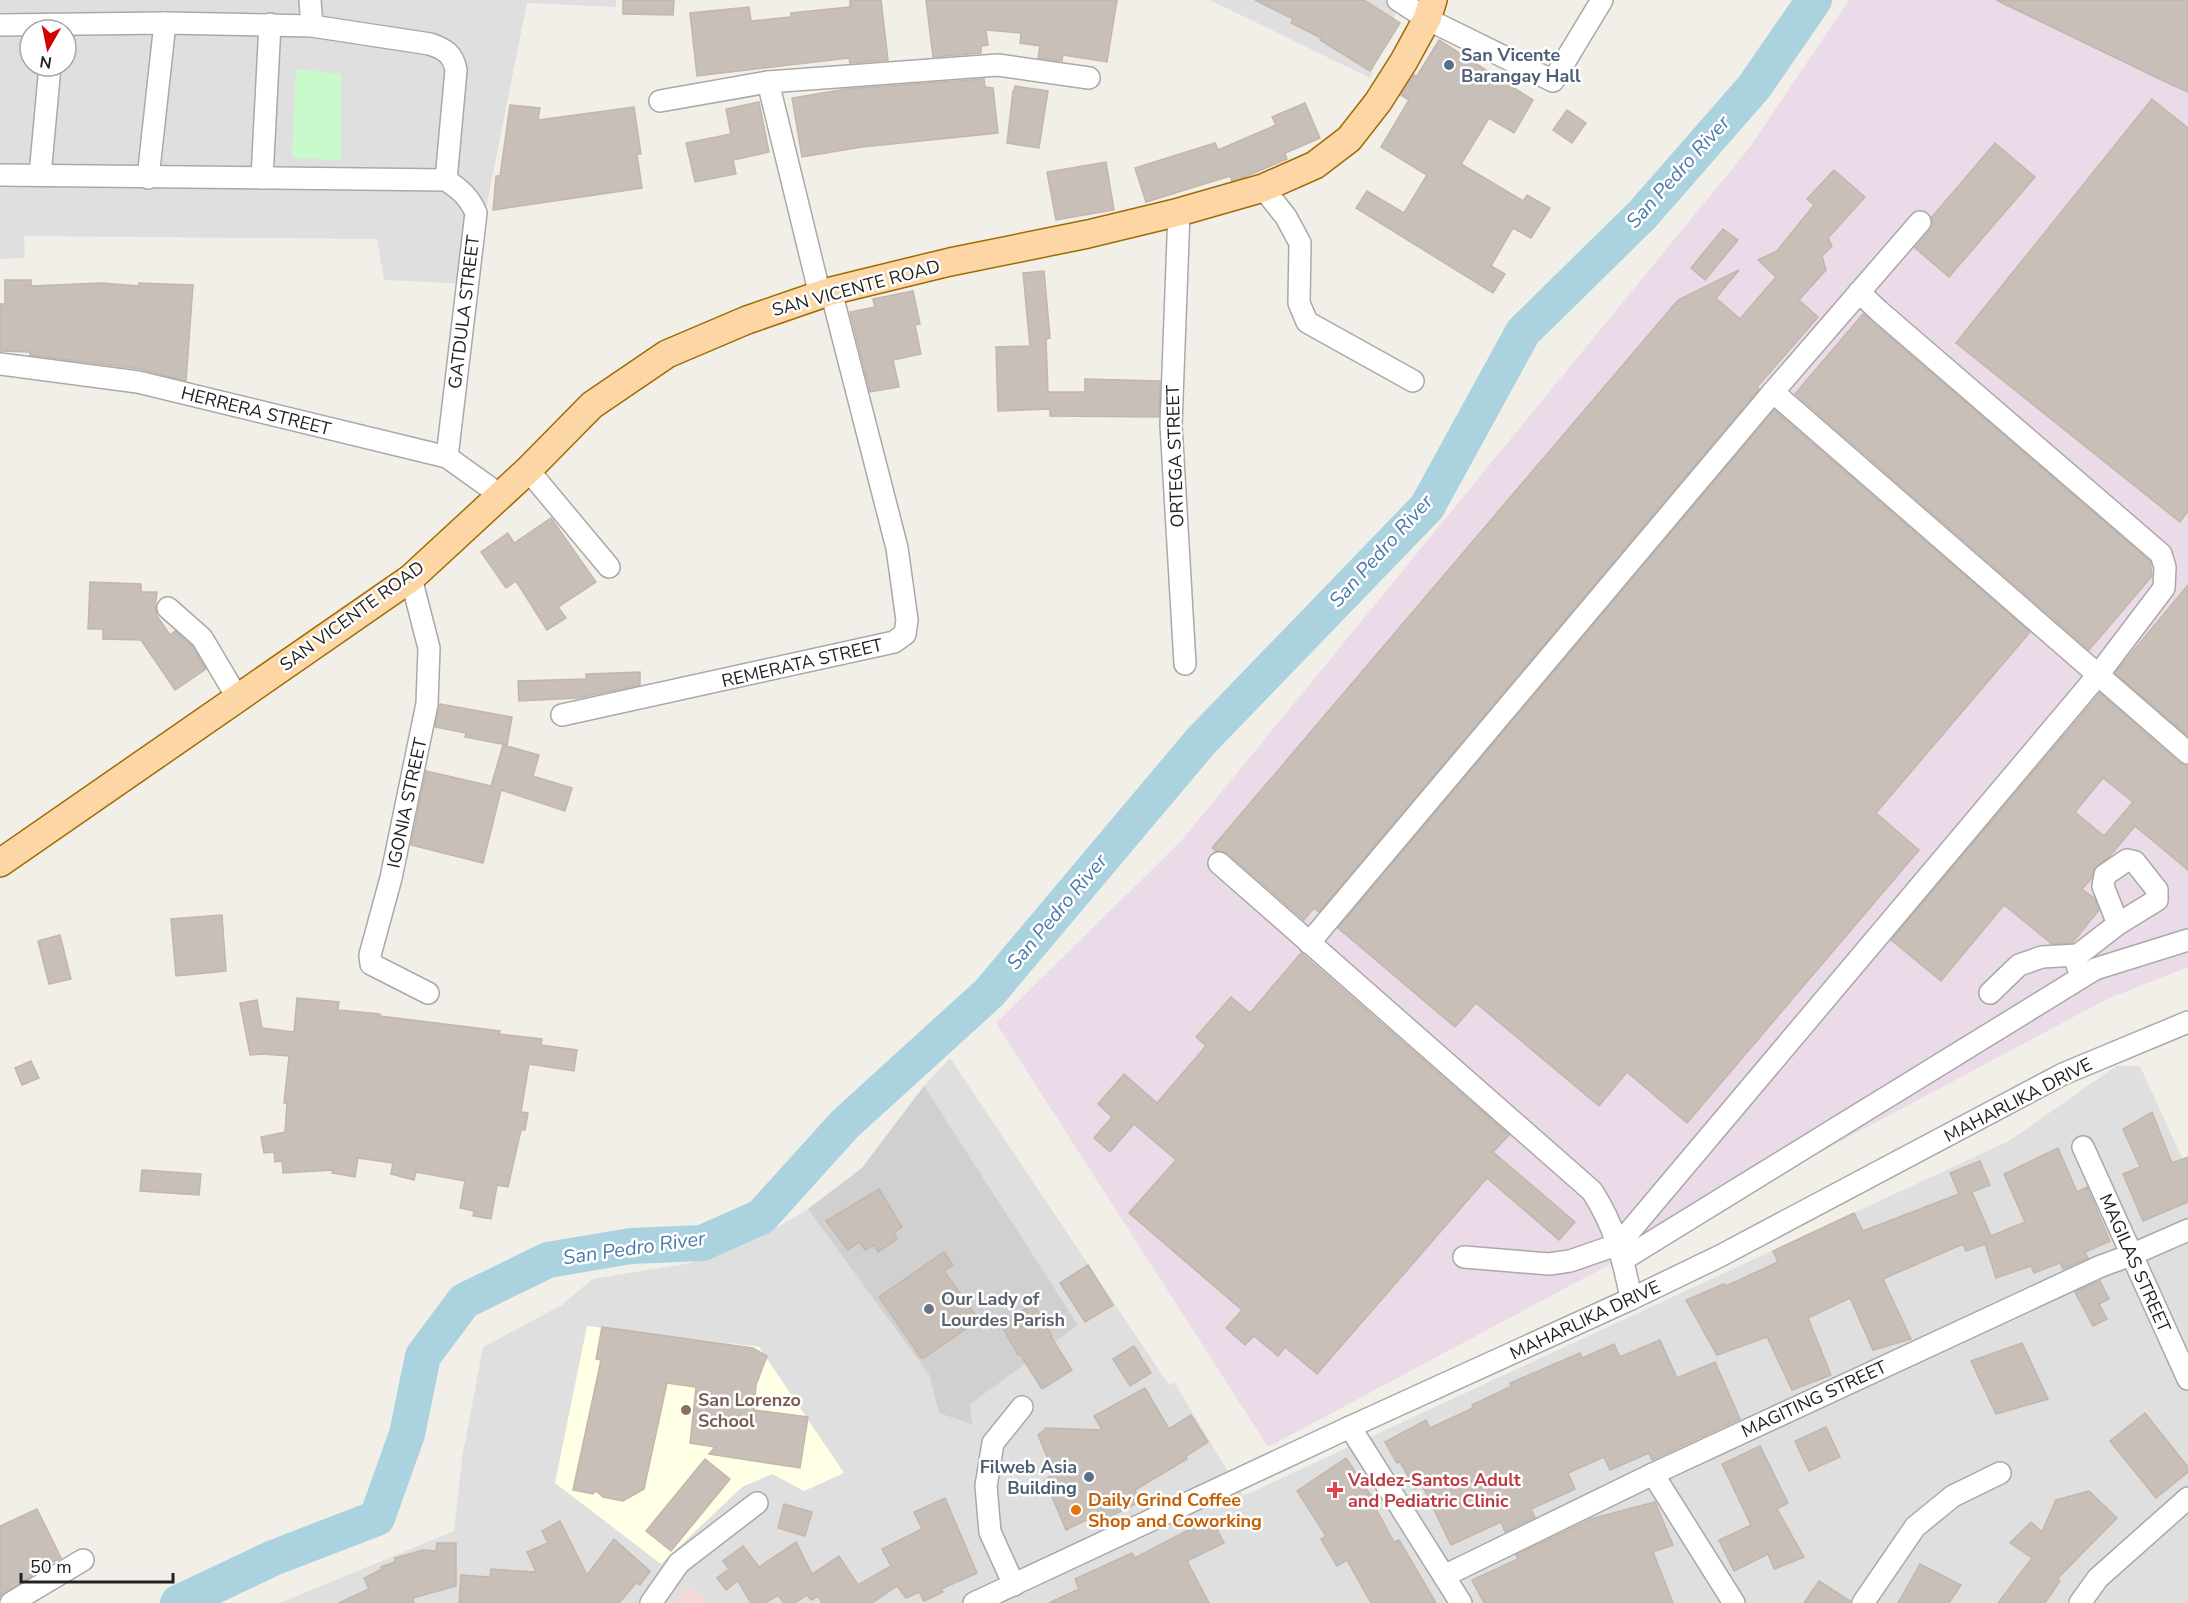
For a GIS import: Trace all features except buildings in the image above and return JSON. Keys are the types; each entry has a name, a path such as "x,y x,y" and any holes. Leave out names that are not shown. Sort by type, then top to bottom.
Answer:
{"main road":[{"name":"SAN VICENTE ROAD","path":"0,863 411,578 528,470 591,405 667,354 747,320 825,293 950,262 1088,234 1179,212 1263,188 1315,165 1349,139 1383,94 1404,61 1430,9"}],"street":[{"path":"310,0 312,26"},
{"path":"1398,0 1430,9 1553,81 1602,0"},
{"path":"148,178 165,23"},
{"path":"0,175 446,180 456,70 450,53 442,48 430,44 312,26 165,23 78,26"},
{"path":"262,178 270,24"},
{"path":"0,25 18,26"},
{"path":"660,101 768,82 998,65 1089,78"},
{"path":"40,175 49,78"},
{"path":"768,82 825,293"},
{"name":"GATDULA STREET","path":"446,180 461,190 470,200 476,213 447,457"},
{"path":"1263,188 1286,217 1300,243 1299,303 1307,322 1413,381"},
{"name":"ORTEGA STREET","path":"1179,212 1171,425 1185,664"},
{"path":"1309,943 1773,392 1920,222"},
{"path":"1621,1252 2098,675 2164,588 2166,567 2161,554 1879,312 1859,292"},
{"name":"REMERATA STREET","path":"562,715 894,642 905,634 907,620 897,548 825,293"},
{"name":"HERRERA STREET","path":"0,364 138,382 447,457 500,495"},
{"path":"1773,392 2188,753"},
{"path":"528,470 609,567"},
{"name":"IGONIA STREET","path":"411,578 429,648 428,704 391,878 370,955 371,964 428,993"},
{"path":"168,608 202,638 237,697"},
{"path":"1219,863 1592,1191 1603,1208 1621,1252 1631,1299"},
{"path":"2081,977 2075,963 2078,954 2118,924"},
{"path":"1464,1257 1549,1264 1621,1252 2095,969 2188,940"},
{"path":"1990,993 2019,965 2042,957 2078,954"},
{"name":"MAHARLIKA DRIVE","path":"974,1603 1350,1427 1631,1299 1720,1256 2063,1074 2188,1022"},
{"name":"MAGILAS STREET","path":"2082,1147 2188,1379"},
{"name":"MAGITING STREET","path":"1444,1576 1653,1474 2101,1266 2188,1230"},
{"path":"1014,1585 990,1532 986,1486 993,1443 1022,1407"},
{"path":"1350,1427 1461,1603"},
{"path":"1863,1603 1915,1527 1953,1496 2000,1473"},
{"path":"1653,1474 1734,1603"},
{"path":"2080,1603 2098,1578 2188,1498"},
{"path":"651,1603 679,1563 757,1503"},
{"path":"11,1603 83,1560"}],"shaded area":[{"path":"0,0 616,0 616,7 527,3 471,284 384,280 377,239 24,236 25,258 0,259"},
{"path":"1210,0 1401,0 1370,78"},
{"path":"1849,0 2188,0 2188,967 2107,999 1268,1447 996,1023 1182,840 1750,147"},
{"path":"950,1058 1169,1385 1174,1382 1243,1496 2009,1141 2116,1066 2140,1066 2188,1171 2188,1603 280,1603 454,1531 462,1458 483,1347 562,1305 592,1279 691,1263 761,1237 808,1209 862,1168 924,1086"},
{"path":"924,1086 1078,1325 970,1404 972,1424 939,1413 930,1376 808,1209 862,1168"},
{"name":"San Lorenzo School","path":"587,1326 759,1347 844,1473 804,1491 772,1474 742,1487 661,1564 555,1483"},
{"path":"688,1585 711,1603 674,1603"}],"green space":[{"path":"296,69 341,74 341,160 292,158"}],"waterway":[{"name":"San Pedro River","path":"178,1603 273,1558 377,1518 407,1434 423,1356 464,1301 548,1260 631,1246 702,1243 761,1217 845,1124 989,993 1201,741 1427,507 1523,332 1643,214 1754,87 1814,0"}],"place":[{"name":"San Vicente Barangay Hall","path":"1449,65"},
{"name":"Our Lady of Lourdes Parish","path":"929,1309"},
{"name":"San Lorenzo School","path":"686,1410"},
{"name":"Filweb Asia Building","path":"1089,1477"},
{"name":"Valdez-Santos Adult and Pediatric Clinic","path":"1335,1490"},
{"name":"Daily Grind Coffee Shop and Coworking","path":"1076,1510"}]}
